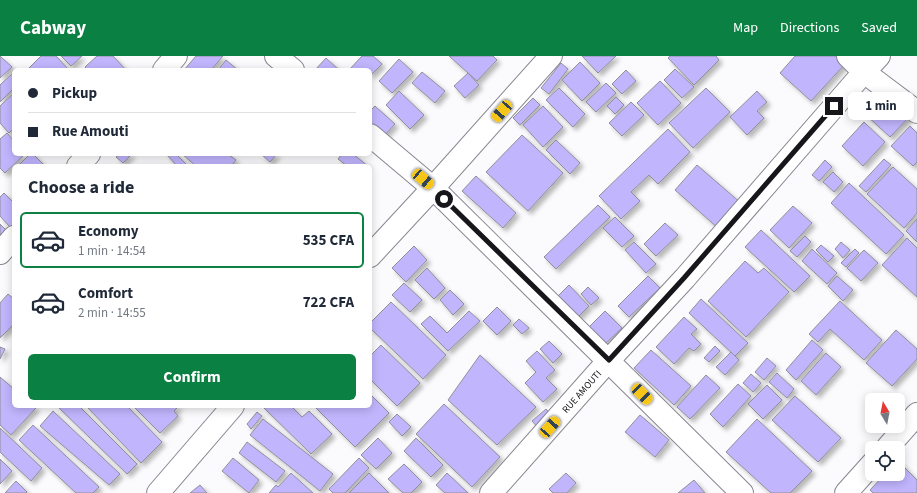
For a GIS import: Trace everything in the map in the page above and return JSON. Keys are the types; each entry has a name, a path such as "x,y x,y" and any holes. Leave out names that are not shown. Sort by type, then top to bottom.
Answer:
{"street":[{"path":"166,68 176,56"},
{"path":"276,56 291,68"},
{"path":"372,254 551,56"},
{"path":"848,56 864,72 917,112"},
{"name":"RUE AMOUTI","path":"491,493 609,360 690,272 879,56"},
{"path":"372,137 433,188 609,360 742,493"},
{"path":"80,164 87,156"},
{"path":"0,253 12,239"},
{"path":"158,493 232,408"},
{"path":"893,441 917,414"},
{"path":"846,493 865,472"}],"building":[{"path":"0,56 12,67 0,78"},
{"path":"41,56 56,56 67,68 29,68"},
{"path":"61,56 82,56 71,66"},
{"path":"97,56 113,56 124,68 86,68 85,67"},
{"path":"196,56 223,56 213,68 186,68"},
{"path":"362,56 373,56 382,64 372,74 372,68 351,68"},
{"path":"449,56 493,56 497,60 477,81"},
{"path":"582,56 616,56 598,73"},
{"path":"670,56 716,56 719,60 694,85 668,58"},
{"path":"795,56 838,56 846,63 811,101 780,73"},
{"path":"326,58 337,68 317,68"},
{"path":"399,59 413,72 392,93 379,81"},
{"path":"226,60 236,68 220,68"},
{"path":"580,62 600,83 582,101 562,80"},
{"path":"561,63 568,69 549,94 541,88"},
{"path":"675,69 694,87 682,98 664,80"},
{"path":"626,70 636,81 622,94 612,84"},
{"path":"422,72 445,91 435,103 412,83"},
{"path":"468,73 479,85 465,98 454,86"},
{"path":"12,74 12,90 0,102 0,85"},
{"path":"660,81 681,103 658,125 637,103"},
{"path":"606,83 616,93 596,112 586,102"},
{"path":"559,88 585,114 573,127 546,100"},
{"path":"706,88 730,112 693,148 669,123"},
{"path":"892,88 916,110 890,137 866,115"},
{"path":"399,91 424,115 410,129 386,105"},
{"path":"757,91 767,102 757,111 764,118 747,135 730,117"},
{"path":"12,95 12,130 9,133 0,123 0,106"},
{"path":"616,97 624,105 615,114 607,106"},
{"path":"533,98 540,105 520,125 513,118"},
{"path":"631,102 644,115 622,136 609,123"},
{"path":"375,106 395,124 385,135 372,124 372,109"},
{"path":"543,106 563,127 543,147 523,125"},
{"path":"864,122 885,142 863,166 842,146"},
{"path":"910,126 917,133 917,162 913,166 891,146"},
{"path":"668,129 690,152 658,184 649,175 631,192 640,201 621,219 599,196"},
{"path":"7,133 12,139 12,156 23,156 14,164 12,164 12,166 5,173 0,168 0,139"},
{"path":"522,135 563,173 528,211 486,172"},
{"path":"556,140 580,163 570,174 546,150"},
{"path":"28,156 35,156 43,164 20,164"},
{"path":"117,156 130,156 123,163 116,157"},
{"path":"168,156 178,156 186,164 175,164"},
{"path":"184,156 231,156 236,160 233,164 194,164"},
{"path":"263,156 275,156 270,162"},
{"path":"340,156 356,156 366,164 344,164 338,159"},
{"path":"884,159 891,165 866,192 859,186"},
{"path":"825,160 832,167 819,181 812,175"},
{"path":"697,165 742,204 719,229 675,190"},
{"path":"893,167 917,189 917,213 904,228 867,194"},
{"path":"833,172 843,182 834,192 823,182"},
{"path":"476,176 516,213 503,228 462,191"},
{"path":"849,183 904,235 886,254 831,203"},
{"path":"4,193 12,201 12,225 10,227 0,216 0,197"},
{"path":"598,205 610,217 556,269 544,257"},
{"path":"793,206 812,223 789,248 770,230"},
{"path":"615,217 634,236 622,247 603,228"},
{"path":"917,219 917,242 906,231"},
{"path":"665,223 678,235 656,256 644,244"},
{"path":"0,224 6,230 0,235"},
{"path":"761,230 810,276 794,292 745,247"},
{"path":"805,236 811,242 797,257 790,251"},
{"path":"907,238 917,248 917,297 882,265"},
{"path":"634,242 656,264 646,273 625,250"},
{"path":"841,242 850,250 843,258 835,249"},
{"path":"821,245 834,256 828,262 816,250"},
{"path":"414,246 427,260 406,282 392,268"},
{"path":"812,249 837,273 827,284 802,261"},
{"path":"855,249 859,253 846,267 841,263"},
{"path":"864,250 878,263 861,281 847,268"},
{"path":"745,261 758,273 764,268 789,292 746,337 708,301"},
{"path":"427,268 445,288 434,299 415,280"},
{"path":"648,276 660,288 629,317 618,306"},
{"path":"837,276 853,290 843,301 828,286"},
{"path":"404,283 422,300 410,312 392,295"},
{"path":"569,285 589,306 577,318 557,297"},
{"path":"588,287 599,298 591,305 581,294"},
{"path":"450,290 464,304 453,315 440,300"},
{"path":"8,294 12,297 12,326 0,338 0,303"},
{"path":"701,299 748,343 735,356 689,313"},
{"path":"840,301 882,340 864,360 830,329 818,342 809,334"},
{"path":"391,302 446,355 423,379 372,330 372,321"},
{"path":"497,307 511,321 497,335 483,321"},
{"path":"469,311 480,321 448,351 421,324 430,316 447,333"},
{"path":"605,311 622,328 605,344 589,327"},
{"path":"684,317 697,329 691,334 701,344 694,351 689,348 674,364 656,347"},
{"path":"519,319 529,328 522,334 513,325"},
{"path":"896,330 917,349 917,359 892,386 866,363"},
{"path":"812,340 823,350 796,380 786,370"},
{"path":"549,341 562,354 553,363 540,349"},
{"path":"381,345 420,383 397,406 372,381 372,354"},
{"path":"715,346 720,351 709,362 704,358"},
{"path":"0,347 5,349 0,359"},
{"path":"651,350 691,386 674,405 634,368"},
{"path":"537,351 555,370 546,378 557,389 543,402 525,383 536,372 526,361"},
{"path":"731,352 739,360 725,375 716,367"},
{"path":"826,353 841,367 816,395 801,381"},
{"path":"480,355 536,407 497,445 448,400"},
{"path":"767,358 776,366 764,380 755,372"},
{"path":"777,373 794,389 787,398 769,382"},
{"path":"751,374 761,383 753,392 743,383"},
{"path":"706,375 720,388 690,419 677,407"},
{"path":"0,377 12,387 12,408 36,408 11,435 0,425"},
{"path":"738,384 751,396 723,427 710,414"},
{"path":"767,385 782,400 763,419 748,404"},
{"path":"372,396 389,413 355,447 316,408 372,408"},
{"path":"795,396 841,438 818,462 772,420"},
{"path":"444,404 500,457 472,487 416,434"},
{"path":"59,408 81,408 137,464 127,474"},
{"path":"88,408 129,408 162,442 141,463"},
{"path":"135,408 177,408 174,411 178,416 160,433"},
{"path":"264,408 293,408 302,417 309,411 332,434 311,454"},
{"path":"546,409 554,418 541,431 532,421"},
{"path":"53,411 120,474 109,485 40,426"},
{"path":"257,412 262,416 251,429 247,424"},
{"path":"397,414 411,427 402,436 389,422"},
{"path":"640,415 669,440 655,457 625,432"},
{"path":"263,419 333,474 320,491 250,435"},
{"path":"757,419 812,471 790,493 771,493 726,452"},
{"path":"33,425 99,487 93,493 76,493 19,440"},
{"path":"0,428 42,468 31,481 0,452"},
{"path":"378,438 392,453 376,469 361,455"},
{"path":"416,438 443,465 431,477 404,451"},
{"path":"247,442 285,471 276,482 239,453"},
{"path":"233,458 259,480 249,493 222,471"},
{"path":"359,458 369,468 345,493 333,493 329,489"},
{"path":"0,459 12,471 0,484"},
{"path":"404,464 422,482 411,493 403,493 388,479"},
{"path":"905,468 917,480 917,493 873,493 870,490 878,481 905,481"},
{"path":"291,473 313,493 269,493 276,485 278,487"},
{"path":"369,473 389,493 349,493"},
{"path":"447,473 468,493 445,493 436,485"},
{"path":"566,473 576,483 567,493 553,493 549,489"},
{"path":"694,480 705,493 678,493"},
{"path":"16,481 27,492 5,493"},
{"path":"200,485 207,493 190,493"}],"route":[{"path":"444,199 609,360 684,278 834,106"}]}
